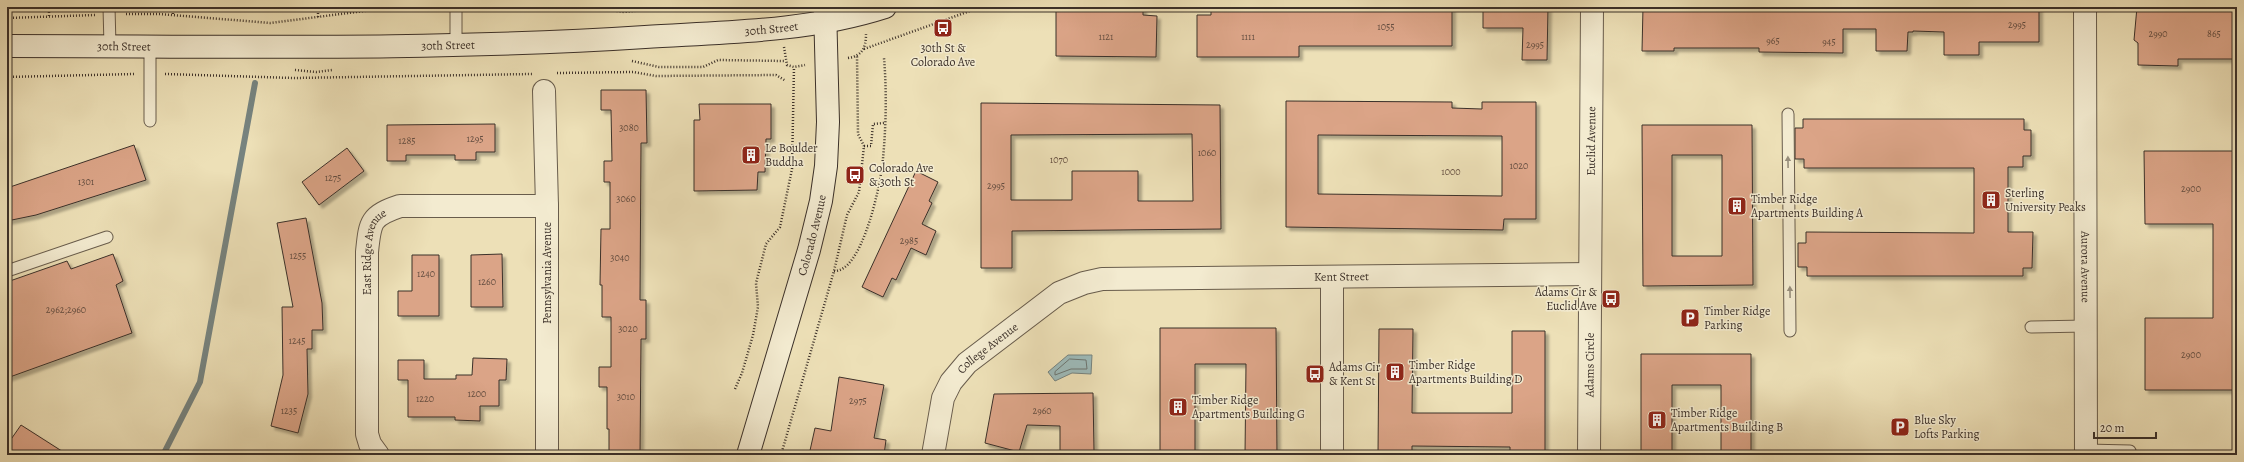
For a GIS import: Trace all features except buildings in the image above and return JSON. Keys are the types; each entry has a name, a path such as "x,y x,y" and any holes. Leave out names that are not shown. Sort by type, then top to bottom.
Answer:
{"street":[{"name":"30th Street","path":"7,46 456,45 601,40 758,31 826,15 885,7"},
{"name":"Euclid Avenue","path":"1590,274 1592,7"},
{"name":"Aurora Avenue","path":"2085,7 2086,453"},
{"name":"Colorado Avenue","path":"748,455 809,250 821,201 826,166 828,122 826,15"},
{"name":"Pennsylvania Avenue","path":"543,79 547,206 547,455"},
{"name":"East Ridge Avenue","path":"378,455 370,444 367,434 367,252 369,228 382,212 400,206 547,206"},
{"name":"Kent Street","path":"1093,280 1590,274"},
{"name":"Adams Circle","path":"1590,274 1590,455"},
{"path":"1332,277 1332,455"},
{"name":"College Avenue","path":"932,455 943,398 951,382 967,364 1059,293 1093,280"}],"lane":[{"path":"456,7 456,45"},
{"path":"109,11 110,46"},
{"path":"150,46 150,121"},
{"path":"1788,114 1790,331"},
{"path":"7,271 107,237"},
{"path":"2031,327 2086,326"},
{"path":"2086,453 2130,451"}],"path":[{"path":"49,7 49,16"},
{"path":"173,7 173,15"},
{"path":"318,7 318,17"},
{"path":"7,18 109,11 270,23 396,7"},
{"path":"521,7 552,10 579,7"},
{"path":"590,7 624,12 672,7"},
{"path":"624,12 625,7"},
{"path":"781,455 834,270 847,215 859,192 864,146 858,134 856,57 864,49 981,7"},
{"path":"864,49 866,40"},
{"path":"784,56 787,65 798,67"},
{"path":"834,270 839,271 858,251 871,217 882,169 886,85 884,58"},
{"path":"735,388 742,373 758,307 756,283 766,244 780,227 792,169 794,67"},
{"path":"160,74 294,78 543,79 633,72 656,76 776,75 786,81"},
{"path":"7,77 134,74"},
{"path":"864,146 871,146 873,124 884,123"}],"water":[{"path":"1068,355 1092,355 1091,374 1072,373 1055,381 1048,372"}],"waterway":[{"path":"163,455 200,382 255,83"}],"place":[{"name":"30th St & Colorado Ave","path":"943,28"},
{"name":"Le Boulder Buddha","path":"751,155"},
{"name":"Colorado Ave & 30th St","path":"855,175"},
{"name":"Sterling University Peaks","path":"1991,200"},
{"name":"Timber Ridge Apartments Building A","path":"1737,206"},
{"name":"Adams Cir & Euclid Ave","path":"1611,299"},
{"name":"Timber Ridge Parking","path":"1690,318"},
{"name":"Timber Ridge Apartments Building D","path":"1395,372"},
{"name":"Adams Cir & Kent St","path":"1315,374"},
{"name":"Timber Ridge Apartments Building G","path":"1178,407"},
{"name":"Timber Ridge Apartments Building B","path":"1657,420"},
{"name":"Blue Sky Lofts Parking","path":"1900,427"}]}
